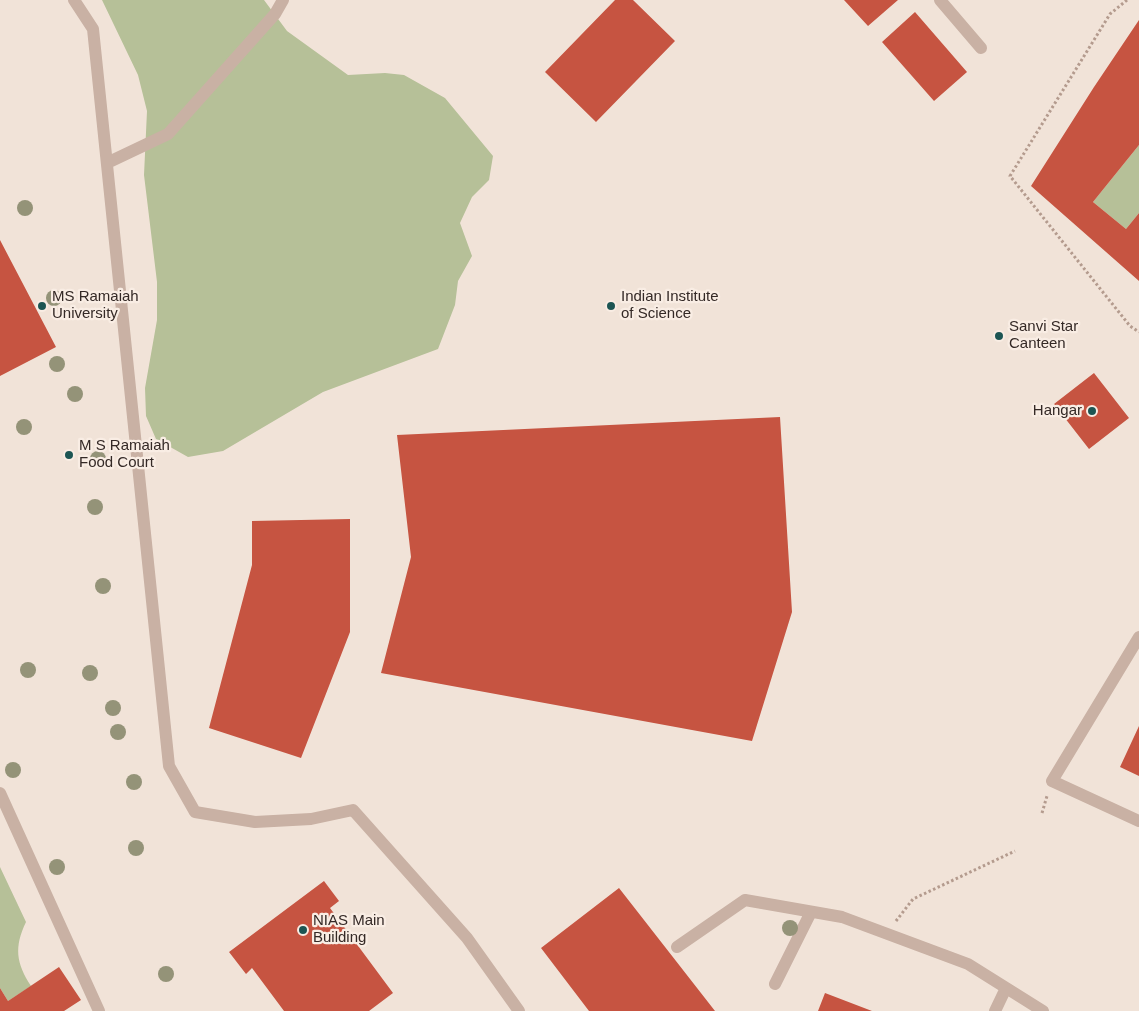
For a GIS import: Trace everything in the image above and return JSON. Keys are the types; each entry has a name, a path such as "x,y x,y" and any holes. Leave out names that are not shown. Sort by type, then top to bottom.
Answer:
{"lane":[{"path":"74,0 93,29 169,766 195,812 255,822 311,819 353,810 467,938 519,1011"},
{"path":"107,163 168,134 275,14 283,0"},
{"path":"940,0 981,48"},
{"path":"1139,637 1052,781 1139,821"},
{"path":"0,793 99,1011"},
{"path":"677,947 745,900 842,917 968,964 1043,1011"},
{"path":"775,984 811,912"},
{"path":"995,1011 1006,988"}],"path":[{"path":"1127,0 1110,14 1010,176 1130,326 1139,332"},
{"path":"886,934 913,900 1015,851"}],"green space":[{"path":"102,0 264,0 287,31 348,75 385,73 404,75 445,98 493,156 489,180 472,197 460,223 472,256 458,281 455,305 438,349 323,392 223,451 188,457 156,439 146,416 145,388 157,320 157,282 144,175 147,111 138,75"},
{"path":"1139,145 1139,213 1126,229 1093,202"},
{"path":"0,867 26,922 18,947 18,955 22,970 31,986 8,1001 0,988"}],"building":[{"path":"615,0 633,0 675,41 596,122 545,72"},
{"path":"844,0 898,0 868,26"},
{"path":"915,12 967,72 934,101 882,42"},
{"path":"1139,20 1139,145 1093,202 1126,229 1139,213 1139,281 1031,186"},
{"path":"0,240 56,347 0,376"},
{"name":"Hangar","path":"1094,373 1129,418 1089,449 1054,404"},
{"path":"780,417 792,612 752,741 381,673 411,557 397,435"},
{"path":"350,519 350,632 301,758 209,728 252,565 252,521"},
{"path":"1139,726 1139,776 1120,767"},
{"name":"NIAS Main Building","path":"324,881 339,901 330,908 393,993 369,1011 284,1011 252,968 246,974 229,952"},
{"path":"619,888 715,1011 589,1011 541,948"},
{"path":"59,967 81,1000 64,1011 0,1011 0,988 8,1001"},
{"path":"825,993 872,1011 818,1011"}],"place":[{"name":"MS Ramaiah University","path":"42,306"},
{"name":"Indian Institute of Science","path":"611,306"},
{"name":"Sanvi Star Canteen","path":"999,336"},
{"name":"Hangar","path":"1092,411"},
{"name":"M S Ramaiah Food Court","path":"69,455"},
{"name":"NIAS Main Building","path":"303,930"}]}
